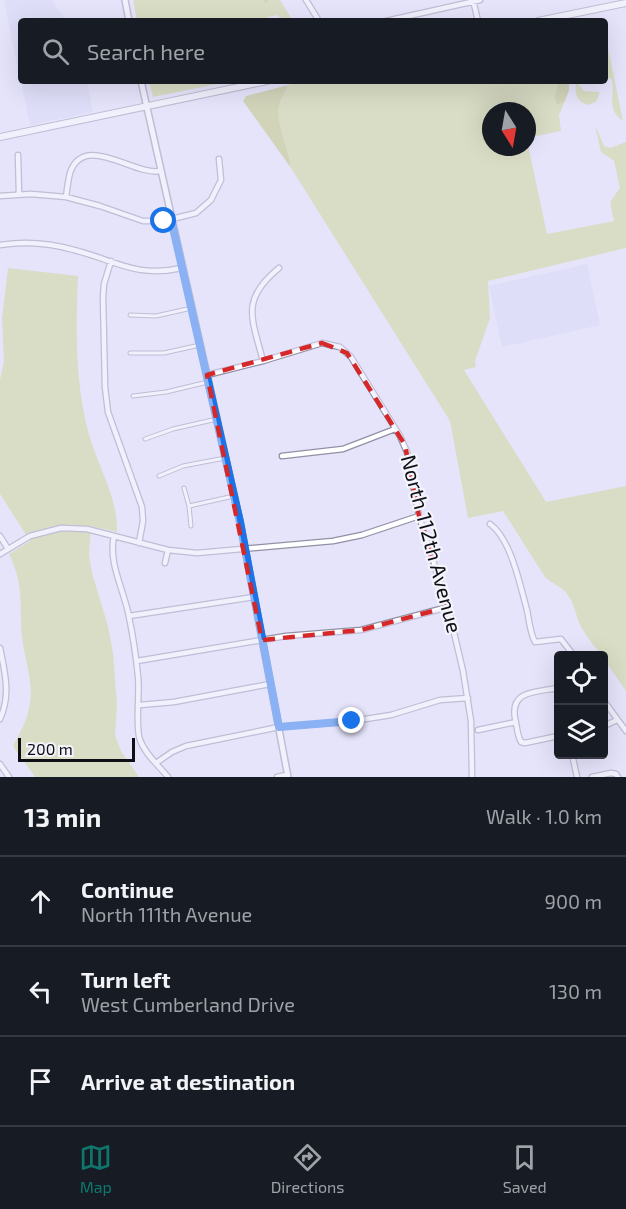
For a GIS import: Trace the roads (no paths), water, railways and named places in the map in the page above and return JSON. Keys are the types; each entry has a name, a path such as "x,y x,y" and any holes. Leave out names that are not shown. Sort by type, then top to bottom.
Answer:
{"main road":[{"path":"553,18 626,3"},
{"path":"0,137 253,84"}],"street":[{"path":"125,0 128,18"},
{"path":"306,0 318,18"},
{"path":"399,18 480,0"},
{"path":"473,1 477,18"},
{"path":"142,84 245,549 288,776 277,777"},
{"path":"18,155 19,194"},
{"path":"66,197 71,171 79,160 87,156 101,155 149,172 160,171"},
{"path":"0,196 19,194 66,197 143,221 157,222 196,213 211,200 221,180 219,159"},
{"path":"0,245 21,243 74,249 148,272 182,268"},
{"path":"111,261 104,284 103,297 105,393 111,424 142,507 143,520 139,543"},
{"path":"207,375 263,361 251,310 256,292 264,280 279,268"},
{"path":"130,315 156,316 192,308"},
{"name":"North 112th Avenue","path":"263,361 322,343 340,347 347,353 407,452 419,516 448,607 468,698 473,756 472,777"},
{"path":"130,353 164,353 200,345"},
{"path":"133,396 166,392 208,382"},
{"path":"145,439 173,429 217,419"},
{"path":"282,456 343,449 395,429"},
{"path":"159,476 183,466 225,458"},
{"path":"184,488 191,526"},
{"path":"189,506 234,496"},
{"path":"0,554 30,536 61,528 87,529 168,550 191,553 339,540 362,535 419,516"},
{"path":"490,524 499,531 506,544 535,642 561,639 570,651"},
{"path":"0,536 8,549"},
{"path":"114,536 112,559 129,615 136,661 140,740 168,777"},
{"path":"165,563 168,550"},
{"path":"129,615 254,597"},
{"path":"136,661 262,639 360,630 448,607"},
{"path":"0,648 7,688 5,708 0,719"},
{"path":"140,705 174,702 270,684"},
{"path":"554,689 522,696 515,700 513,708 521,742 554,737"},
{"path":"156,763 186,746 279,727 381,717 440,700 468,698"},
{"path":"606,705 626,732"},
{"path":"608,724 617,720"},
{"path":"478,730 516,722"},
{"path":"573,759 577,777"},
{"path":"0,764 9,777"},
{"path":"592,777 611,773 617,775"}]}
